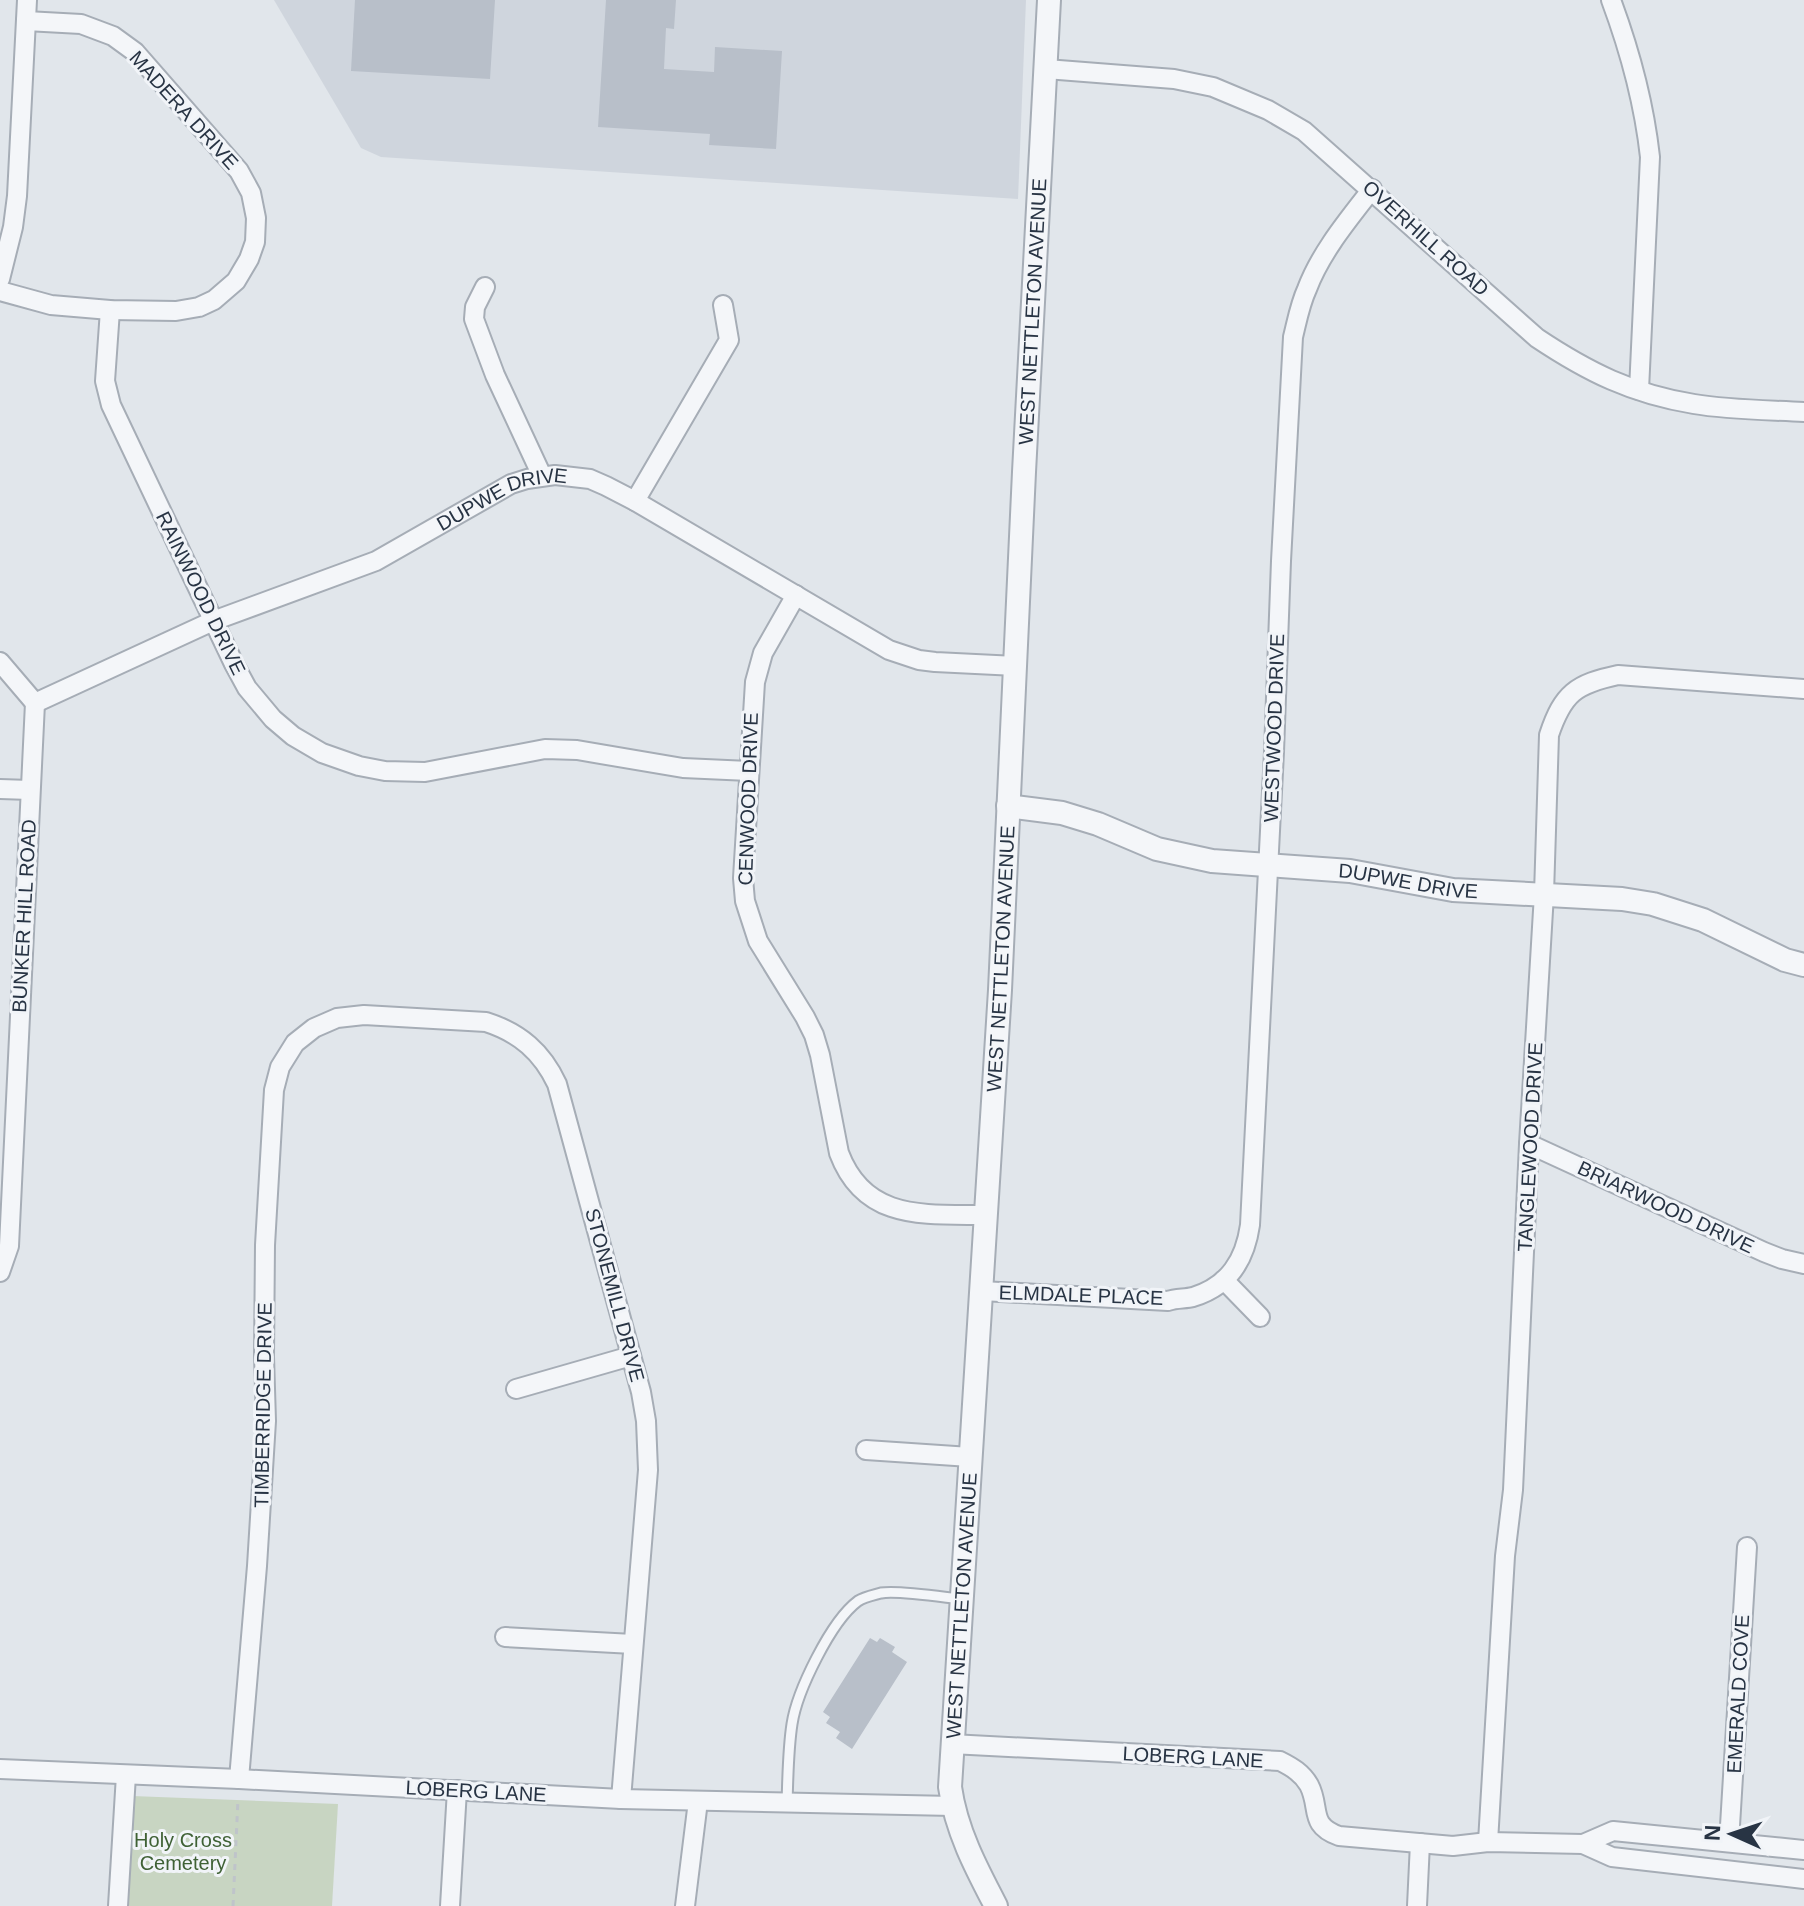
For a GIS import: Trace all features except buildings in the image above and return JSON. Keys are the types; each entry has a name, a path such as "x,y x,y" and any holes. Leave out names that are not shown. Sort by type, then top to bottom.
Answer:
{"street":[{"path":"0,279 17,196 27,0"},
{"name":"WEST NETTLETON AVENUE","path":"996,1906 963,1838 953,1806 951,1744 987,1215 1049,0"},
{"path":"1611,0 1636,73 1650,157 1639,390"},
{"name":"MADERA DRIVE","path":"0,291 51,305 110,310 176,311 199,307 214,300 236,281 255,242 256,218 251,193 239,171 135,52 113,36 81,24 26,21"},
{"name":"OVERHILL ROAD","path":"1046,69 1174,79 1213,87 1268,110 1304,131 1537,338 1575,363 1650,394 1696,405 1804,412"},
{"name":"WESTWOOD DRIVE","path":"1224,1280 1235,1269 1247,1246 1250,1225 1293,337 1313,274 1340,230 1372,189"},
{"path":"485,287 475,307 474,319 495,375 542,476"},
{"path":"635,501 729,340 723,305"},
{"name":"RAINWOOD DRIVE","path":"110,310 105,381 111,405 247,688 273,719 293,736 322,753 385,771 425,772 545,749 577,750 683,768 749,771"},
{"name":"DUPWE DRIVE","path":"35,703 213,621 376,561 511,484 555,475 590,479 635,501 889,650 919,660 1016,666"},
{"name":"CENWOOD DRIVE","path":"796,595 763,653 755,682 743,878 746,909 762,949 814,1035 839,1153 856,1185 877,1202 909,1213 987,1215"},
{"path":"0,662 35,703"},
{"name":"TANGLEWOOD DRIVE","path":"1488,1842 1505,1556 1513,1490 1544,894 1549,735 1557,712 1569,695 1591,681 1618,675 1804,689"},
{"name":"BUNKER HILL ROAD","path":"0,1272 9,1246 35,703"},
{"path":"0,789 30,790"},
{"name":"DUPWE DRIVE","path":"1008,806 1062,813 1098,824 1157,849 1212,861 1350,871 1453,890 1622,899 1663,907 1703,920 1785,960 1804,965"},
{"name":"STONEMILL DRIVE","path":"300,1039 314,1028 346,1016 486,1022 513,1033 536,1052 557,1084 641,1392 646,1421 648,1470 621,1799"},
{"name":"TIMBERRIDGE DRIVE","path":"239,1779 266,1421 265,1245 274,1090 285,1056 300,1039"},
{"name":"BRIARWOOD DRIVE","path":"1529,1144 1764,1252 1804,1264"},
{"path":"1224,1280 1260,1317"},
{"name":"ELMDALE PLACE","path":"982,1291 1168,1301 1195,1296 1224,1280"},
{"path":"516,1389 631,1356"},
{"path":"866,1450 970,1457"},
{"name":"EMERALD COVE","path":"1729,1842 1747,1547"},
{"path":"505,1637 633,1644"},
{"name":"LOBERG LANE","path":"951,1744 1280,1761 1303,1776 1311,1788 1323,1828 1339,1836 1453,1846 1488,1842 1583,1844 1612,1857 1804,1879"},
{"name":"LOBERG LANE","path":"0,1769 621,1799 953,1806"},
{"path":"118,1906 126,1775"},
{"path":"450,1906 457,1790"},
{"path":"685,1906 698,1801"},
{"name":"LOBERG LANE","path":"1583,1844 1613,1831 1804,1850"},
{"path":"1417,1906 1420,1843"}],"lane":[{"path":"787,1803 792,1721 800,1694 818,1655 841,1620 859,1600 885,1592 961,1599"}],"path":[{"path":"233,1906 239,1779"}],"shaded area":[{"path":"274,0 1026,0 1018,199 381,157 361,148"}],"green space":[{"name":"Holy Cross Cemetery","path":"132,1796 338,1804 332,1906 126,1906"}]}
